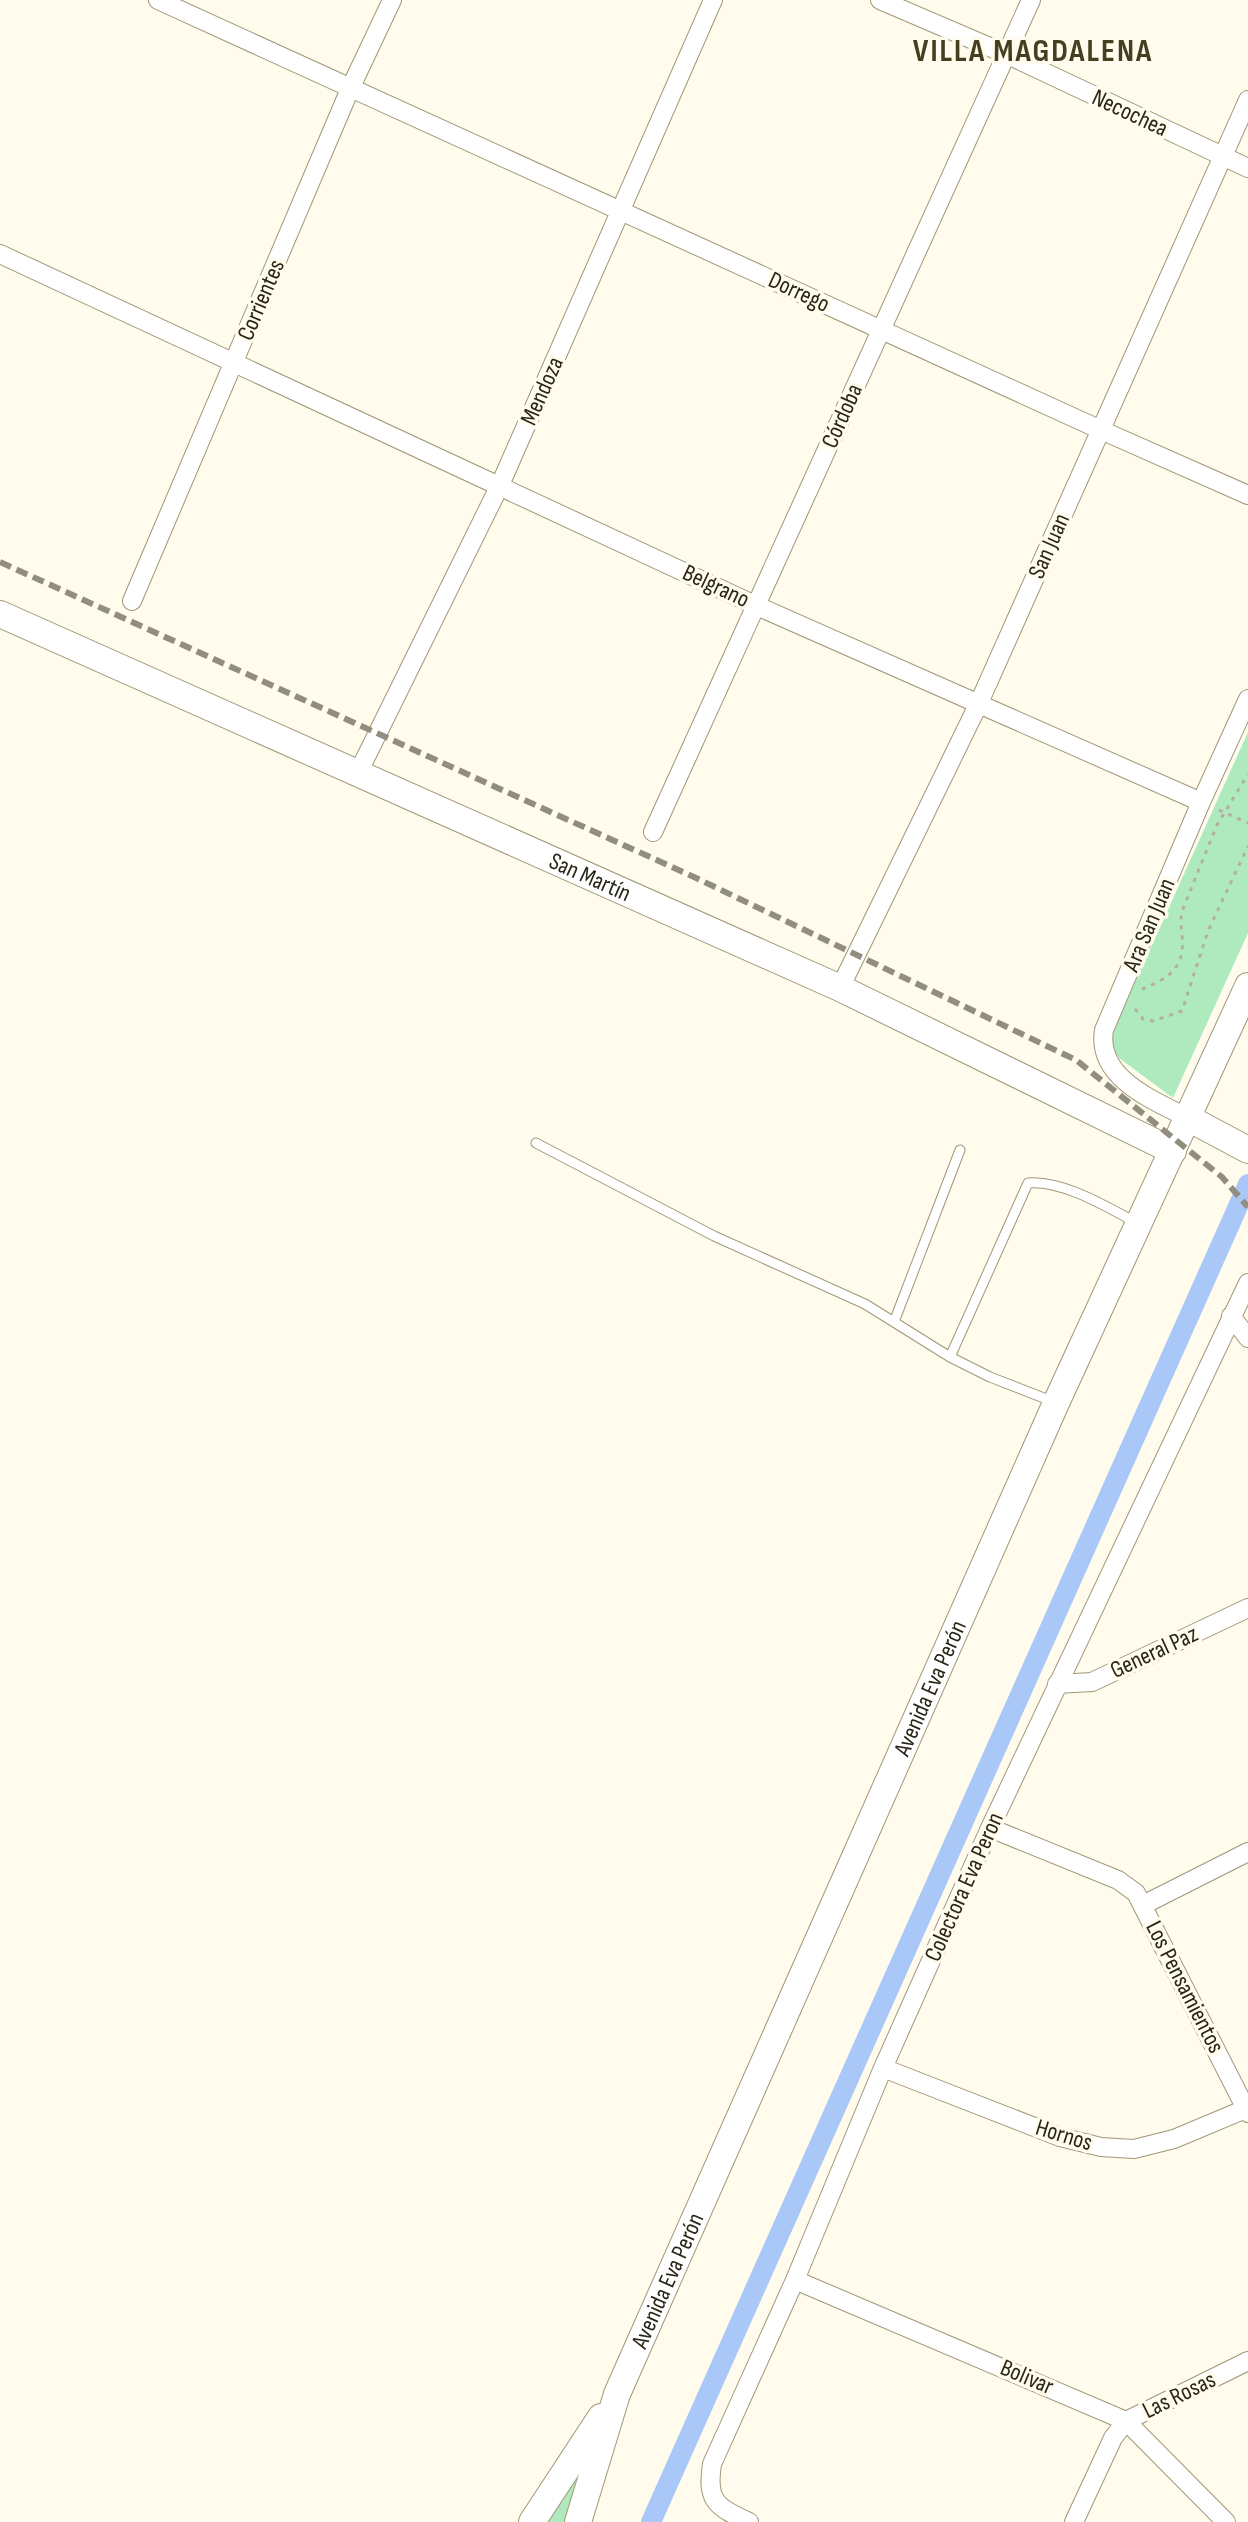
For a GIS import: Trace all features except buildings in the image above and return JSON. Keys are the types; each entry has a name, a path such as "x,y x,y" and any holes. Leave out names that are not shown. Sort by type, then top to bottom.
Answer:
{"main road":[{"name":"San Martín","path":"0,614 840,988 1173,1151"},
{"name":"Avenida Eva Perón","path":"578,2522 617,2394 1056,1403 1248,986"},
{"path":"1188,1118 1248,1150"},
{"name":"Avenida Eva Perón","path":"532,2522 617,2394"}],"street":[{"name":"Dorrego","path":"158,0 1248,495"},
{"name":"Corrientes","path":"132,601 350,89 392,0"},
{"name":"Mendoza","path":"357,775 500,485 713,0"},
{"name":"Necochea","path":"880,0 1006,54 1248,168"},
{"name":"Córdoba","path":"653,832 1031,0"},
{"name":"San Juan","path":"840,988 978,705 1248,100"},
{"name":"Belgrano","path":"0,254 757,606 1201,802"},
{"name":"Ara San Juan","path":"1188,1118 1143,1094 1115,1072 1105,1059 1101,1045 1104,1030 1248,699"},
{"name":"Colectora Eva Peron","path":"749,2522 723,2510 714,2501 708,2485 712,2464 990,1828 1248,1283"},
{"path":"1231,1316 1248,1338"},
{"name":"General Paz","path":"1057,1684 1092,1682 1248,1608"},
{"path":"990,1828 1118,1880 1136,1893 1143,1905 1248,1852"},
{"name":"Los Pensamientos","path":"1143,1905 1247,2110"},
{"name":"Hornos","path":"883,2068 1060,2137 1101,2147 1134,2149 1174,2139 1247,2110"},
{"name":"Bolivar","path":"795,2280 1126,2421 1226,2522"},
{"name":"Las Rosas","path":"1074,2522 1113,2438 1126,2421 1248,2361"}],"lane":[{"path":"536,1143 714,1236 865,1304 950,1357 990,1377 1056,1403"},
{"path":"894,1322 960,1150"},
{"path":"950,1357 1028,1183 1041,1182 1097,1201 1137,1223"}],"path":[{"path":"1138,991 1167,978 1178,961 1182,950 1179,925 1182,911 1217,825 1248,774"},
{"path":"1201,802 1248,823"},
{"path":"1133,1005 1143,1019 1153,1021 1182,1011 1208,931 1248,846"}],"green space":[{"path":"1248,732 1248,933 1173,1098 1119,1058 1111,1044 1116,1025"},
{"path":"578,2472 566,2522 544,2522"}],"waterway":[{"path":"651,2522 1248,1184"}],"railway":[{"path":"0,562 694,877 1076,1060 1222,1177 1248,1207"}],"district":[{"name":"VILLA MAGDALENA","path":"1033,51"}]}
